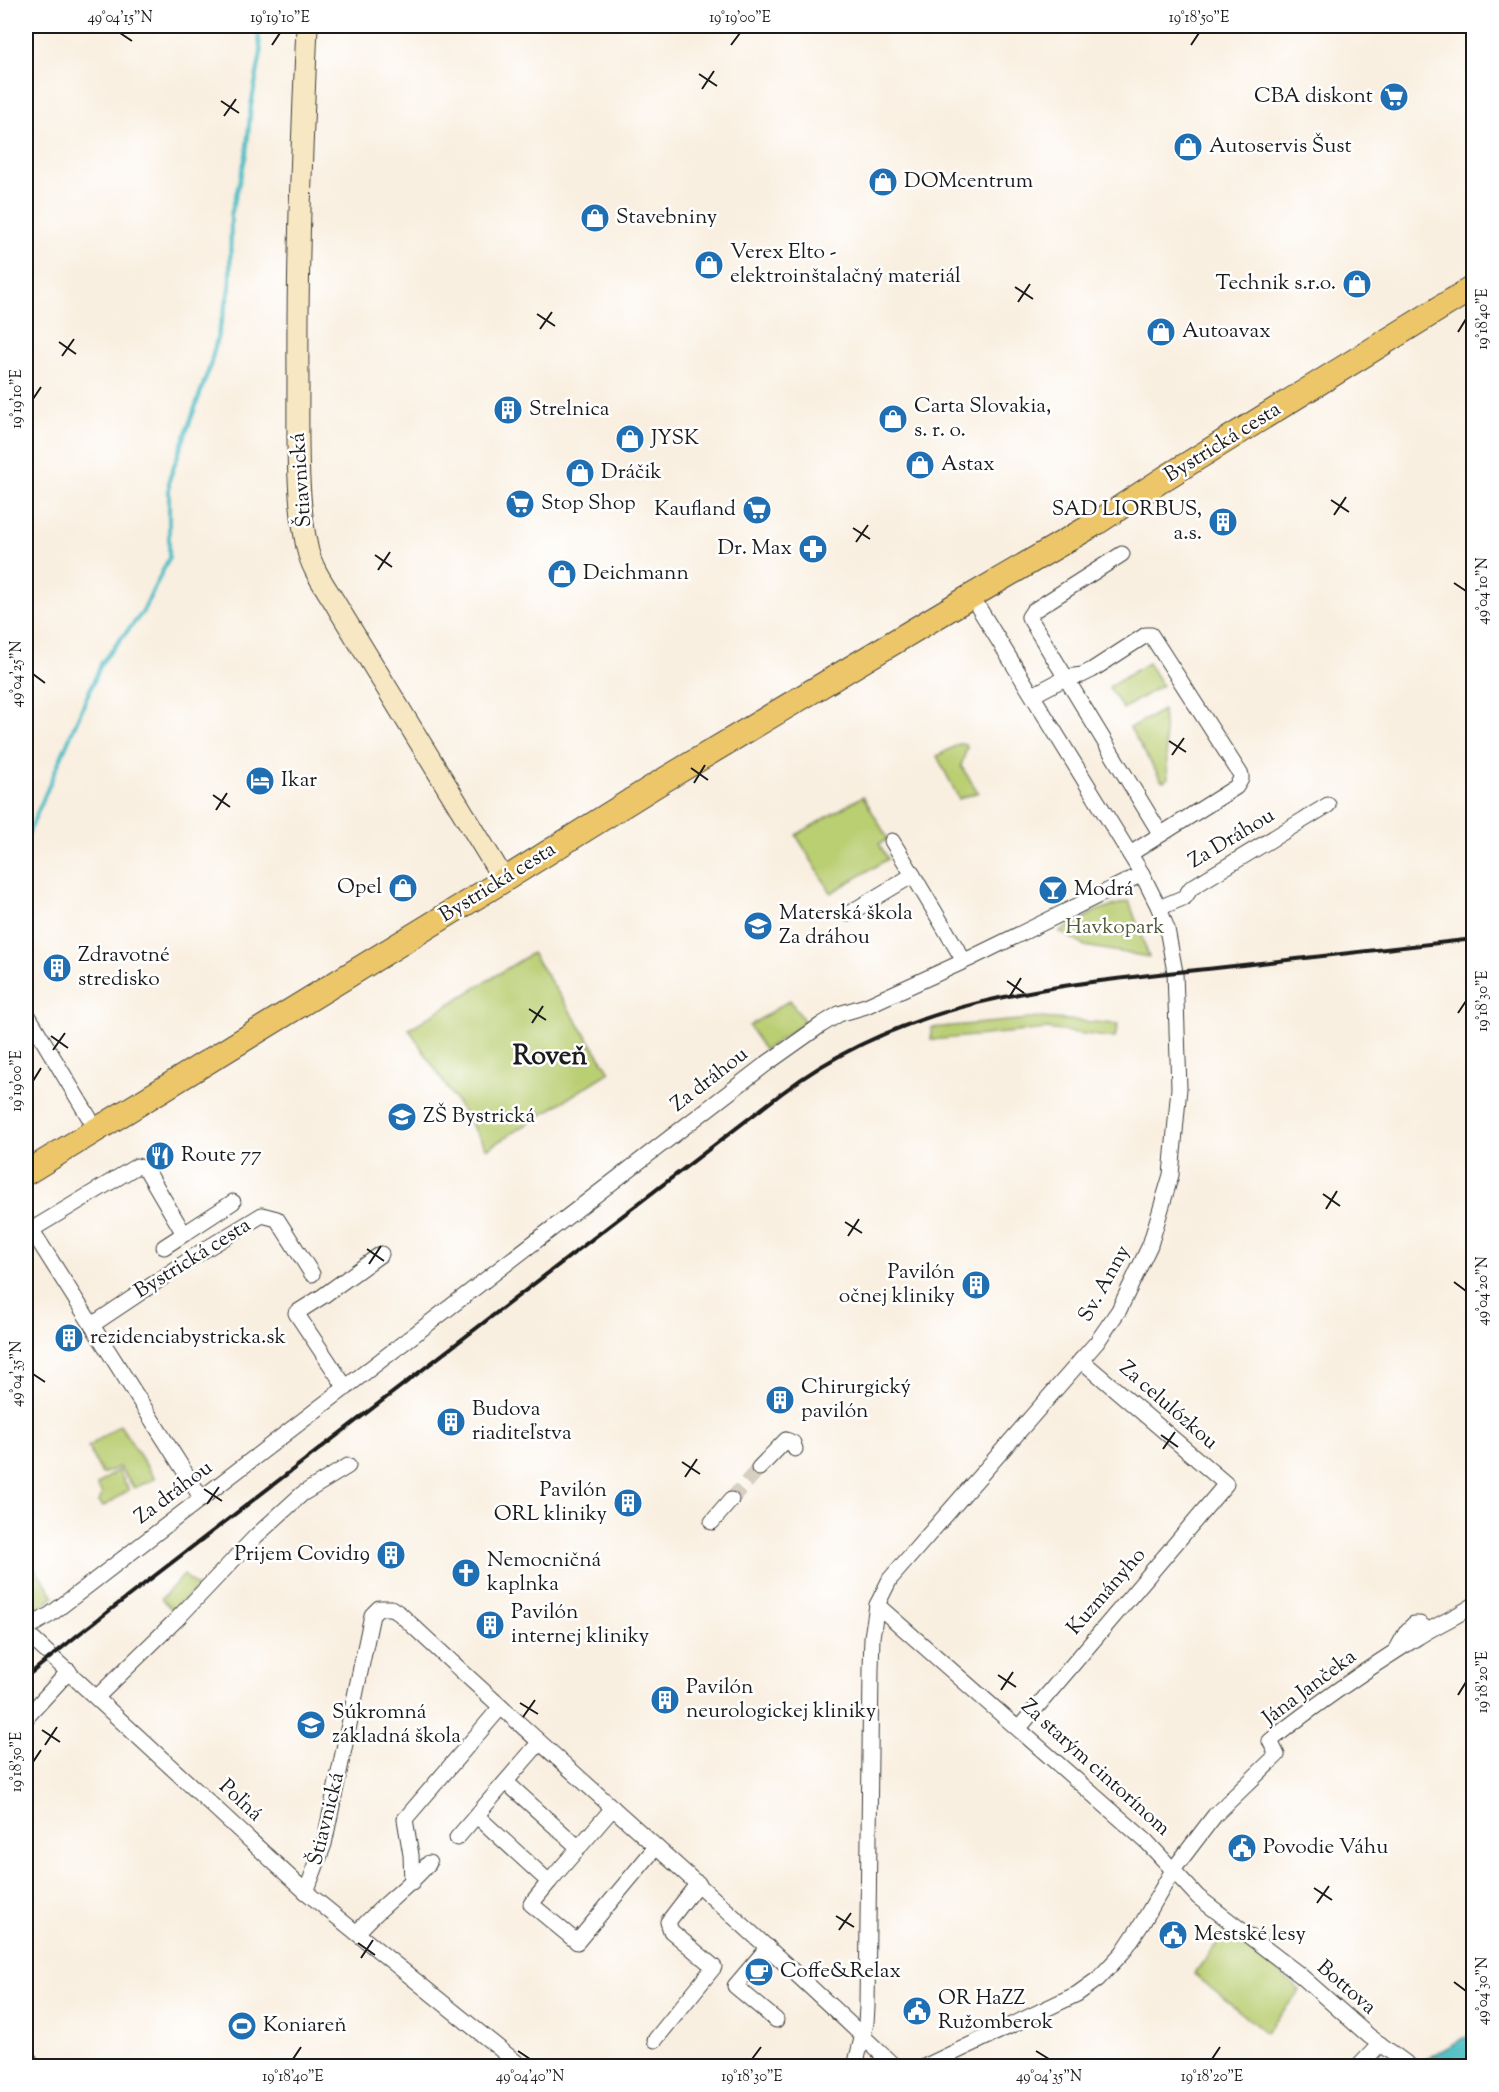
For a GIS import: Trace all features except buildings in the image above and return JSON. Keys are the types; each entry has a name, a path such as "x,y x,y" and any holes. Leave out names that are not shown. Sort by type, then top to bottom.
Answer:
{"main road":[{"name":"Bystrická cesta","path":"26,1173 683,769 1098,522 1473,287"}],"street":[{"name":"Štiavnická","path":"307,26 297,306 298,433 307,549 316,571 338,608 504,880"},
{"path":"1122,554 1033,611 1029,617 1160,833"},
{"path":"972,597 1130,854 1159,908"},
{"path":"1033,696 1067,677 1082,675 1092,670 1146,635 1151,635 1241,775 1236,787 1130,854"},
{"name":"Za Dráhou","path":"1159,908 1185,897 1191,888 1328,805"},
{"path":"892,841 964,961"},
{"name":"Za dráhou","path":"26,1631 202,1499 821,1024 964,961 1142,874"},
{"path":"848,914 913,875"},
{"name":"Sv. Anny","path":"855,2067 867,2007 870,1669 877,1605 890,1579 1097,1342 1119,1310 1150,1245 1171,1175 1179,1089 1177,996 1172,947 1159,908"},
{"path":"26,1012 96,1129"},
{"name":"Bystrická cesta","path":"184,1234 146,1169 137,1166 28,1226 202,1499"},
{"name":"Bystrická cesta","path":"164,1247 233,1202"},
{"name":"Bystrická cesta","path":"92,1324 262,1215 277,1219 310,1272"},
{"path":"346,1388 296,1313 381,1254"},
{"name":"Za celulózkou","path":"1081,1360 1226,1484"},
{"path":"759,1468 786,1440 793,1443 795,1449"},
{"path":"97,1697 176,1620 256,1536 302,1494 348,1466"},
{"name":"Kuzmányho","path":"1019,1728 1226,1484"},
{"path":"712,1522 731,1500"},
{"name":"Za starým cintorínom","path":"877,1605 1148,1842 1173,1870"},
{"name":"Jána Jančeka","path":"1173,1870 1215,1815 1278,1755 1270,1741 1305,1713 1394,1652 1423,1633 1455,1618 1473,1605"},
{"name":"Štiavnická","path":"306,1892 324,1844 370,1620 375,1611 379,1608 391,1608 400,1614 500,1708"},
{"name":"Poľná","path":"26,1631 306,1892 521,2067"},
{"path":"26,1718 69,1671"},
{"path":"412,1882 411,1855 405,1819 500,1708 698,1883 894,2067"},
{"path":"457,1838 539,1743"},
{"path":"506,1782 579,1848"},
{"path":"613,1808 531,1904 577,1942 656,1846"},
{"path":"477,1816 549,1882"},
{"path":"357,1933 429,1863"},
{"path":"926,2067 1088,1987 1123,1952 1173,1870"},
{"name":"Bottova","path":"1173,1870 1198,1897 1300,1975 1380,2044 1410,2066"},
{"path":"655,2040 714,1967 671,1930 668,1922 698,1883"},
{"path":"768,1947 735,1986 776,2020"},
{"path":"1359,2067 1380,2044"}],"green space":[{"path":"1148,663 1162,685 1123,709 1109,687"},
{"path":"1163,710 1168,778 1164,781 1161,780 1130,728"},
{"path":"959,744 966,744 967,748 961,766 978,792 959,799 937,756"},
{"path":"863,796 888,839 879,844 888,859 831,893 796,835"},
{"name":"Havkopark","path":"1129,901 1149,957 1085,946 1060,932 1096,911"},
{"path":"532,953 610,1072 487,1149 409,1029"},
{"path":"790,1000 805,1022 764,1050 749,1026"},
{"path":"1040,1018 1118,1024 1115,1038 1047,1029 931,1040 931,1028"},
{"path":"120,1425 155,1479 134,1488 119,1467 102,1474 88,1447"},
{"path":"118,1470 129,1490 103,1507 99,1502 102,1494 97,1485"},
{"path":"26,1556 54,1596 28,1616 26,1614"},
{"path":"184,1575 198,1587 173,1610 161,1599"},
{"path":"1227,1930 1300,1990 1266,2033 1194,1974"}],"water":[{"path":"1473,2033 1473,2066 1414,2066"}],"waterway":[{"path":"26,839 102,662 142,613 169,558 169,480 210,366 230,288 231,215 246,155 251,106 261,53 257,26"}],"tunnel":[{"path":"731,1500 759,1468"}],"railway":[{"path":"26,1677 782,1093 831,1060 882,1035 935,1015 990,1000 1045,989 1474,939"}],"place":[{"name":"CBA diskont","path":"1394,97"},
{"name":"Autoservis Šust","path":"1188,147"},
{"name":"DOMcentrum","path":"883,182"},
{"name":"Stavebniny","path":"595,218"},
{"name":"Verex Elto - elektroinštalačný materiál","path":"709,265"},
{"name":"Technik s.r.o.","path":"1357,284"},
{"name":"Autoavax","path":"1161,332"},
{"name":"Strelnica","path":"508,410"},
{"name":"Carta Slovakia, s. r. o.","path":"893,419"},
{"name":"JYSK","path":"630,439"},
{"name":"Astax","path":"920,465"},
{"name":"Dráčik","path":"580,473"},
{"name":"Stop Shop","path":"520,504"},
{"name":"Kaufland","path":"757,510"},
{"name":"SAD LIORBUS, a.s.","path":"1223,522"},
{"name":"Dr. Max","path":"813,549"},
{"name":"Deichmann","path":"562,574"},
{"name":"Ikar","path":"260,781"},
{"name":"Opel","path":"403,888"},
{"name":"Modrá","path":"1053,890"},
{"name":"Materská škola Za dráhou","path":"758,926"},
{"name":"Zdravotné stredisko","path":"57,968"},
{"name":"ZŠ Bystrická","path":"402,1117"},
{"name":"Route 77","path":"160,1156"},
{"name":"Pavilón očnej kliniky","path":"976,1285"},
{"name":"rezidenciabystricka.sk","path":"69,1338"},
{"name":"Chirurgický pavilón","path":"780,1400"},
{"name":"Budova riaditeľstva","path":"451,1422"},
{"name":"Pavilón ORL kliniky","path":"628,1503"},
{"name":"Prijem Covid19","path":"391,1555"},
{"name":"Nemocničná kaplnka","path":"466,1573"},
{"name":"Pavilón internej kliniky","path":"490,1625"},
{"name":"Pavilón neurologickej kliniky","path":"665,1700"},
{"name":"Súkromná základná škola","path":"311,1725"},
{"name":"Povodie Váhu","path":"1242,1848"},
{"name":"Mestské lesy","path":"1173,1935"},
{"name":"Coffe&Relax","path":"759,1972"},
{"name":"OR HaZZ Ružomberok","path":"917,2011"},
{"name":"Koniareň","path":"242,2026"}],"district":[{"name":"Roveň","path":"550,1057"}]}
